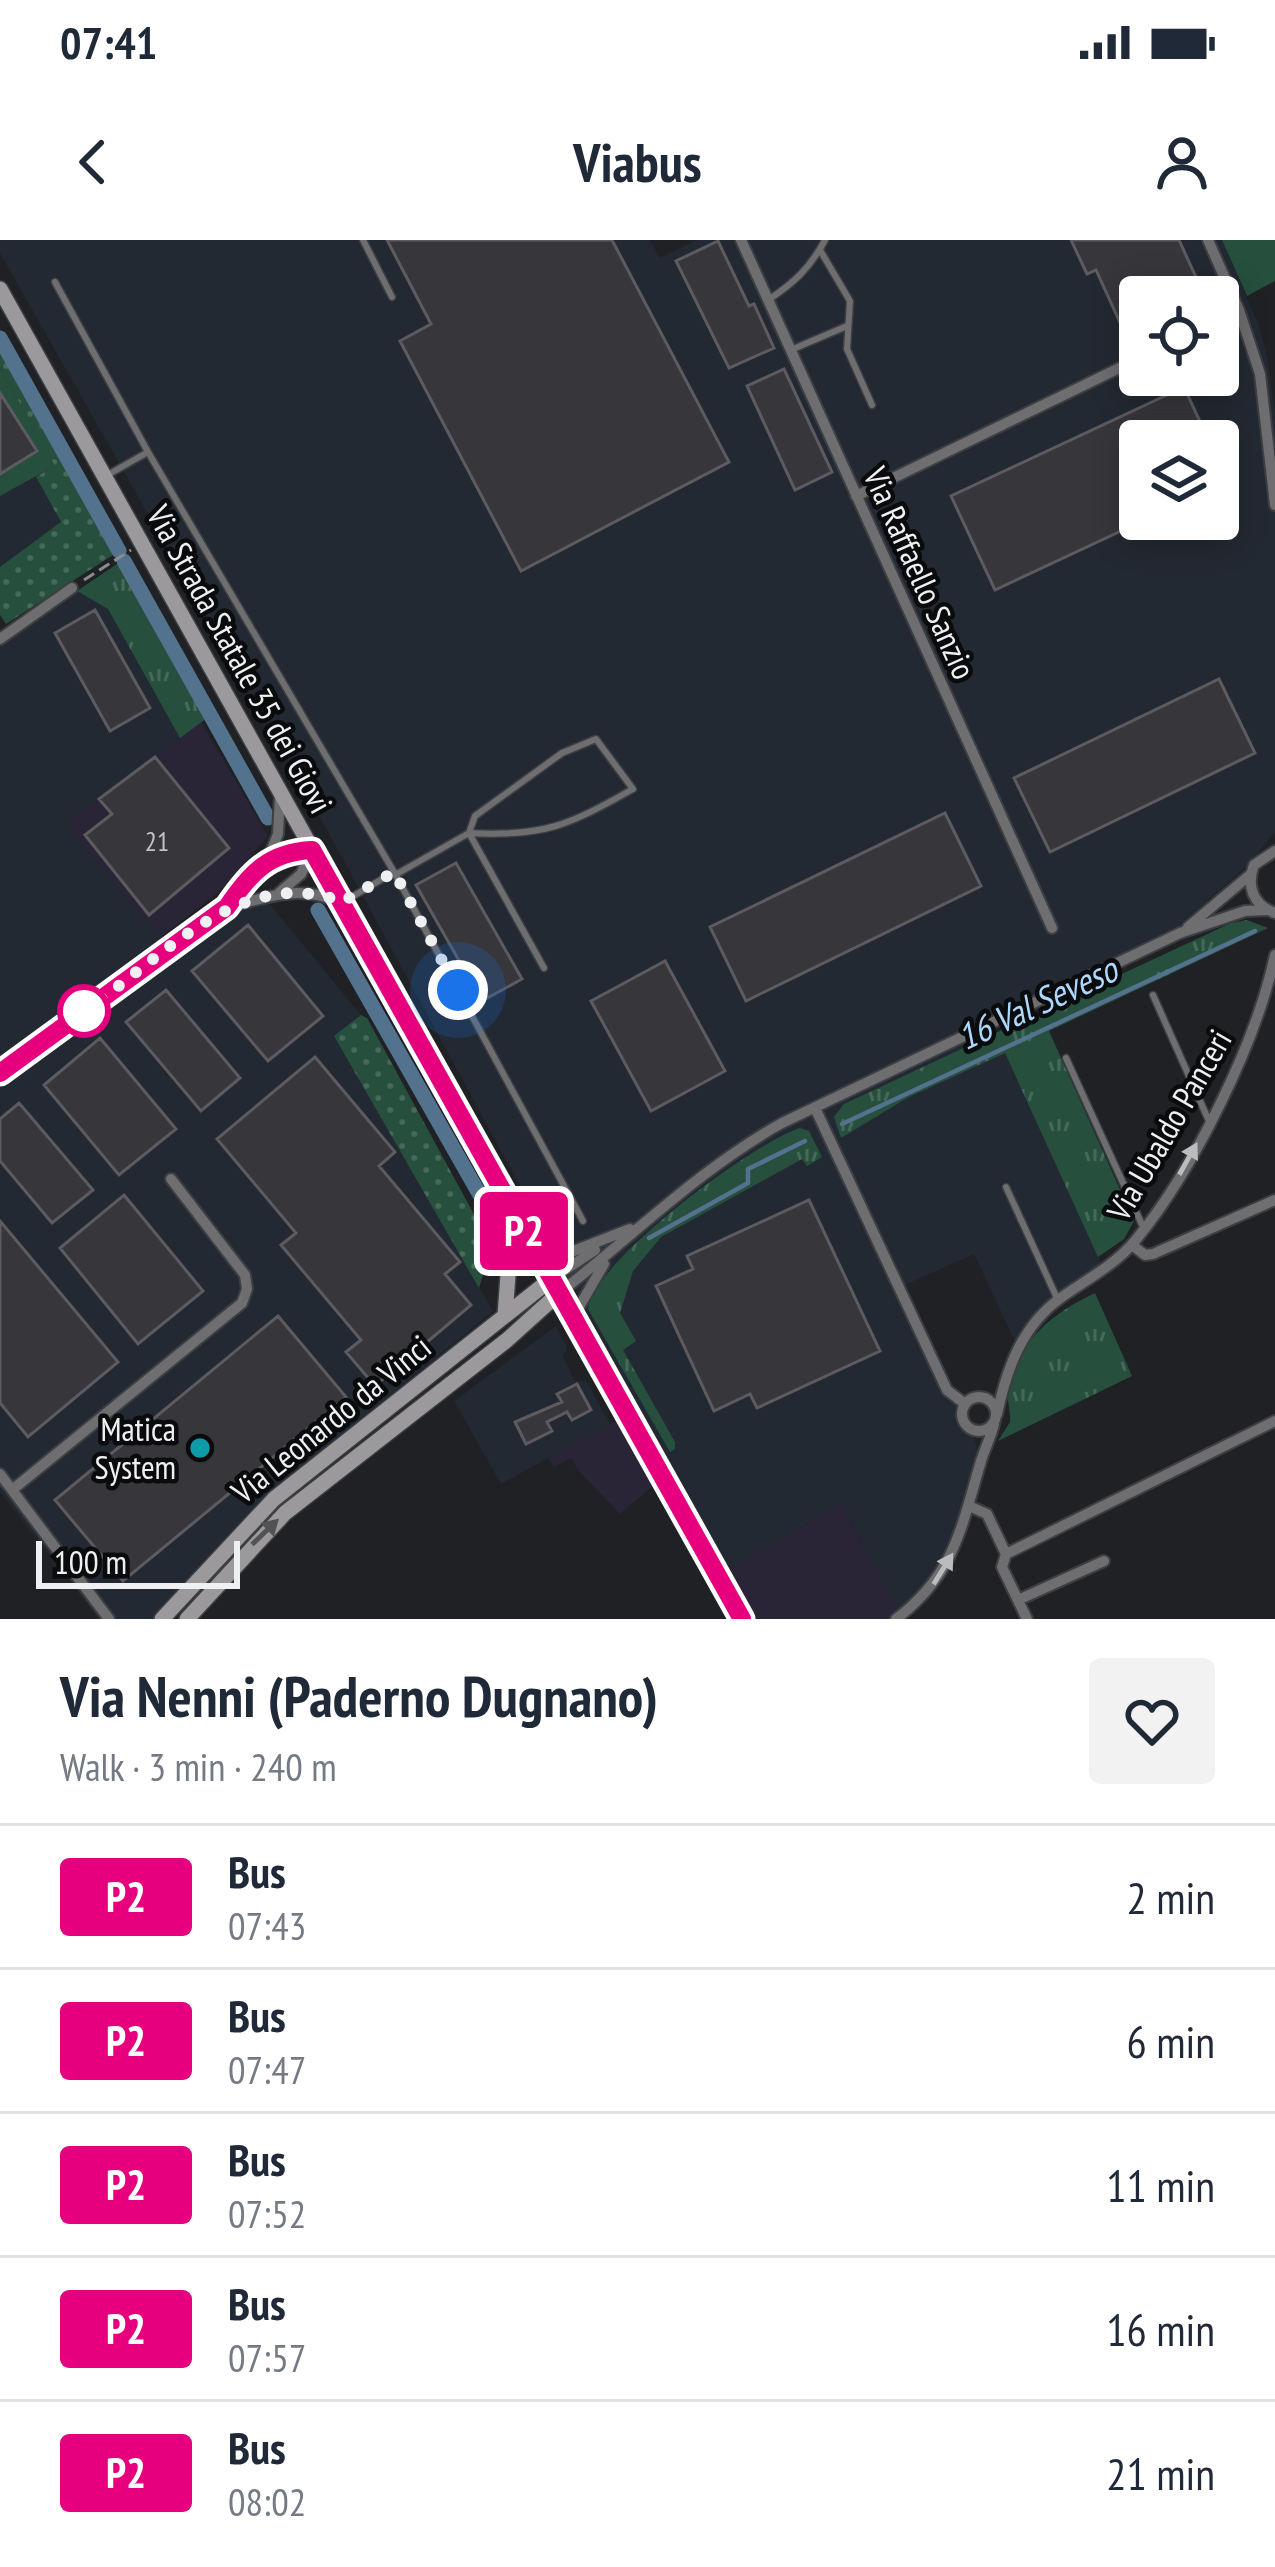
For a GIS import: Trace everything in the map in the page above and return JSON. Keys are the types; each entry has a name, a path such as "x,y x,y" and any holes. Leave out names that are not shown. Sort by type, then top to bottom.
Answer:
{"main road":[{"name":"Via Strada Statale 35 dei Giovi","path":"0,289 741,1619"},
{"path":"498,1183 509,1230 505,1315"},
{"name":"Via Leonardo da Vinci","path":"162,1619 274,1499 505,1315 554,1287"},
{"name":"Via Leonardo da Vinci","path":"187,1619 285,1513 507,1340 554,1287"}],"street":[{"name":"Via Raffaello Sanzio","path":"741,240 1052,928"},
{"path":"1208,240 1224,276"},
{"path":"1239,310 1260,374 1275,505"},
{"path":"856,496 1119,368"},
{"path":"0,639 72,588"},
{"path":"0,1073 227,907 247,878 268,859 278,834 280,792"},
{"path":"1180,933 1251,874 1272,852 1275,840"},
{"path":"268,859 312,850"},
{"path":"278,893 301,874 312,850"},
{"path":"1251,874 1252,895 1271,912"},
{"path":"227,907 278,893 311,892 342,902"},
{"path":"572,1319 609,1257 643,1221 724,1157 815,1108 1180,933 1245,911 1271,912"},
{"name":"Via Ubaldo Panceri","path":"969,1506 1008,1370 1021,1341 1057,1300 1132,1245 1144,1229 1209,1121 1255,1027 1275,955"},
{"path":"815,1108 946,1390 964,1404"},
{"path":"12,1490 242,1303 247,1289 244,1275 171,1179"},
{"path":"1132,1245 1153,1255 1275,1200"},
{"path":"554,1287 613,1238 643,1221"},
{"path":"532,1246 561,1253 613,1238"},
{"path":"554,1287 609,1257"},
{"path":"969,1429 980,1432 995,1419 993,1403 984,1397 964,1404 962,1420 982,1459"},
{"path":"1006,1554 1275,1421"},
{"path":"0,1474 109,1619"},
{"path":"896,1619 945,1569 969,1506 987,1514 1006,1554 1002,1567 1027,1619"},
{"path":"1018,1600 1104,1561"}],"lane":[{"path":"363,240 392,297"},
{"path":"767,300 812,265 825,240"},
{"path":"820,250 850,301 847,350 872,405"},
{"path":"55,282 148,452 394,873 584,1221"},
{"path":"790,351 849,325"},
{"path":"104,477 148,452"},
{"path":"342,902 469,833 508,835 569,825 633,789 596,739 562,753 475,817 469,833 544,968"},
{"path":"1154,995 1209,1121"},
{"path":"1066,1058 1144,1229"},
{"path":"1006,1187 1057,1300"}],"path":[{"path":"72,588 143,543"}],"shaded area":[{"path":"0,240 650,240 660,258 697,240 1222,240 1237,276 1119,276 1119,396 1239,396 1239,280 1259,326 1275,415 1275,832 1245,868 1177,927 989,1019 1105,1271 1040,1320 1020,1352 974,1254 898,1288 945,1392 963,1404 962,1422 975,1440 979,1459 967,1505 935,1579 899,1611 841,1504 721,1574 551,1243 331,837 0,253"},
{"path":"36,477 61,523 0,567 0,496"},
{"path":"77,591 108,609 180,738 66,824 163,943 0,1064 0,645"},
{"path":"201,722 268,836 219,892 159,938 65,824"},
{"path":"268,902 361,1015 335,1037 493,1311 264,1497 153,1619 99,1619 0,1492 0,1083 227,912"},
{"path":"556,1326 567,1347 563,1357 574,1380 587,1382 610,1424 501,1484 454,1401"},
{"path":"624,1416 661,1479 620,1514 572,1458 554,1467 548,1458"},
{"path":"841,1504 899,1611 889,1619 746,1619 721,1574"}],"green space":[{"path":"1222,240 1275,240 1275,281 1247,296"},
{"path":"0,344 116,553 6,624 0,615 0,567 61,522 36,477 54,466 0,368"},
{"path":"0,368 55,466 0,496"},
{"path":"120,562 207,718 180,738 108,609 77,591"},
{"path":"1247,920 1268,928 1049,1031 1134,1221 1124,1239 1098,1257 1005,1053 907,1098 841,1138 834,1117 844,1104 1231,923"},
{"path":"361,1015 367,1018 488,1240 479,1288 334,1036"},
{"path":"800,1128 809,1131 822,1157 807,1166 802,1159 661,1237 633,1271 620,1313 636,1341 623,1350 675,1442 670,1452 588,1309 597,1288 645,1235 714,1179"},
{"path":"1095,1293 1132,1376 998,1441 1010,1422 1008,1393 1028,1344 1064,1310"}],"building":[{"path":"387,240 612,240 729,462 521,571 400,341 431,324"},
{"path":"1071,240 1179,240 1195,276 1119,276 1119,320 1096,270 1087,274"},
{"path":"718,241 774,348 729,368 676,261"},
{"path":"784,369 832,472 795,490 747,386"},
{"path":"0,393 37,451 0,474"},
{"path":"1165,396 1188,396 1199,420 1119,420 1119,532 995,590 951,496"},
{"path":"95,610 150,708 110,731 55,633"},
{"path":"1219,679 1255,753 1050,852 1014,778"},
{"path":"155,757 229,848 149,915 85,835 112,814 99,799"},
{"path":"945,813 981,886 746,1001 710,927"},
{"path":"456,863 522,979 482,1001 416,885"},
{"path":"248,925 323,1016 268,1061 192,971"},
{"path":"665,961 725,1071 651,1111 591,1001"},
{"path":"166,990 240,1078 201,1111 126,1022"},
{"path":"100,1038 176,1129 119,1175 44,1085"},
{"path":"315,1057 395,1152 379,1166 460,1262 445,1274 471,1305 375,1386 346,1352 361,1340 281,1245 296,1233 217,1139"},
{"path":"19,1103 93,1190 52,1223 0,1161 0,1119"},
{"path":"124,1195 203,1291 138,1344 60,1248"},
{"path":"809,1200 880,1351 757,1408 750,1394 714,1411 656,1286 693,1269 687,1256"},
{"path":"0,1221 118,1362 28,1437 0,1403"},
{"name":"Matica System","path":"278,1316 346,1397 123,1581 55,1500"},
{"path":"577,1384 591,1410 572,1420 567,1412 547,1422 552,1431 526,1444 515,1422 562,1402 557,1394"}],"waterway":[{"path":"0,338 119,551"},
{"path":"124,561 268,818"},
{"path":"318,910 493,1218"},
{"name":"16 Val Seveso","path":"842,1124 1255,931"},
{"name":"16 Val Seveso","path":"649,1238 748,1183 748,1169 805,1141"}],"bus line":[{"name":"P2","path":"0,1073 227,907 247,878 268,859 312,850 742,1619"}],"place":[{"name":"Matica System","path":"200,1448"}],"route":[{"path":"84,1011 227,907 291,891 342,902 394,872 458,990"}]}
